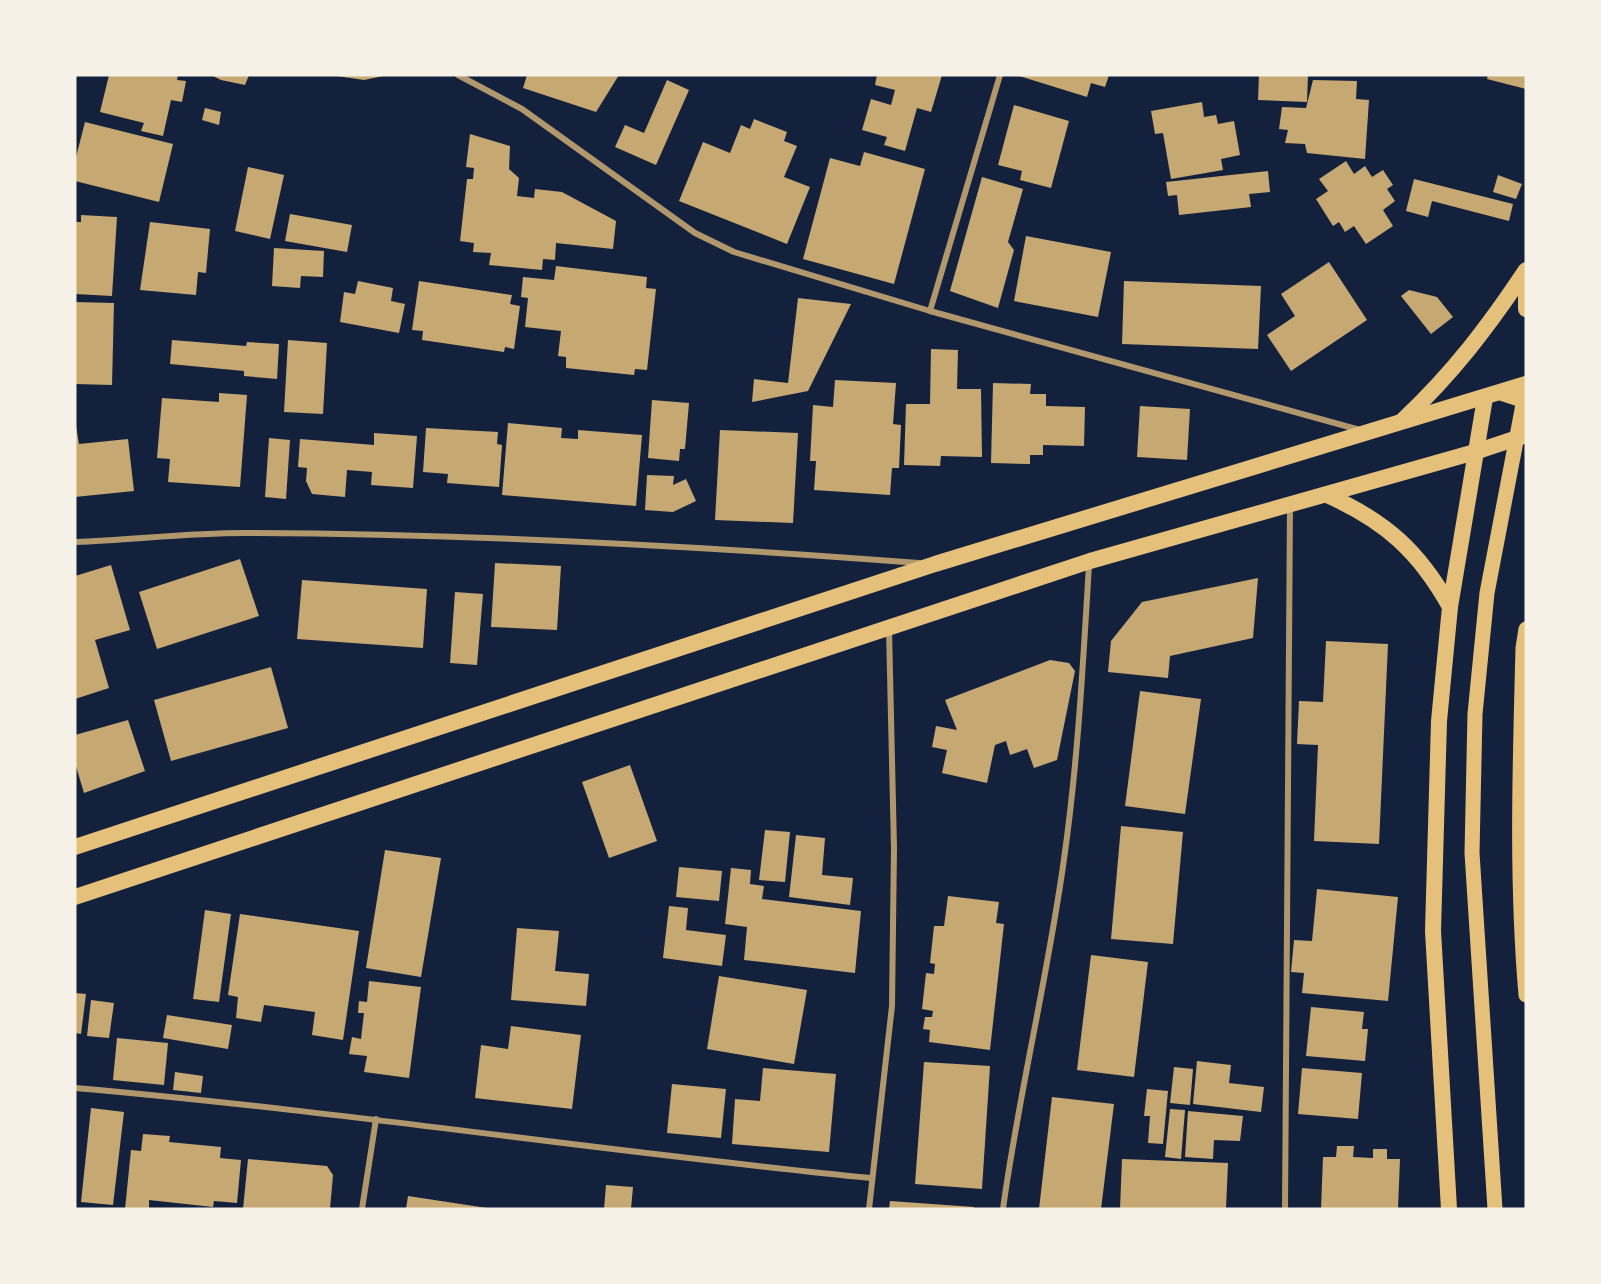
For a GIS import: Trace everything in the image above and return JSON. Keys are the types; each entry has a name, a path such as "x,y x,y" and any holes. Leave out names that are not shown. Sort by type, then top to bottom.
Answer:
{"highway":[{"path":"1400,423 1443,382 1487,328 1526,270"},
{"path":"1526,291 1526,309"},
{"path":"75,847 935,564 1526,384"},
{"path":"1502,393 1526,401"},
{"path":"1449,1209 1433,931 1439,721 1450,607 1485,398"},
{"path":"75,897 1090,561 1327,495 1526,435"},
{"path":"1327,495 1358,508 1387,528 1412,551 1434,577 1450,607"}],"main road":[{"path":"1495,1209 1472,853 1475,714 1486,593 1526,389"},
{"path":"1526,629 1520,786 1521,938 1526,994"}],"street":[{"path":"458,75 522,109 676,220 734,252 930,311 1366,431"},
{"path":"930,311 1000,75"},
{"path":"1285,1209 1290,505"},
{"path":"75,542 249,532 425,536 768,552 935,564"},
{"path":"1003,1209 1012,1142 1065,850 1080,727 1090,561"},
{"path":"869,1209 892,1006 894,848 889,626"},
{"path":"75,1088 376,1119 719,1163 871,1178"},
{"path":"362,1209 376,1119"}],"building":[{"path":"109,75 178,75 177,80 186,81 182,102 171,100 163,136 141,131 144,123 100,112"},
{"path":"211,75 249,75 245,85 221,80"},
{"path":"330,75 383,75 383,76 364,80"},
{"path":"527,75 619,75 596,112 523,88"},
{"path":"877,75 942,75 931,112 917,108 905,151 884,145 887,137 862,130 871,99 891,105 895,90 875,85"},
{"path":"1016,75 1109,75 1105,87 1091,83 1087,97"},
{"path":"1259,75 1308,75 1307,102 1258,100"},
{"path":"1488,75 1526,75 1526,89 1487,79"},
{"path":"667,80 689,90 656,165 615,147 625,125 644,133"},
{"path":"1313,80 1357,81 1356,99 1369,100 1365,159 1307,153 1305,144 1285,143 1288,130 1279,129 1282,107 1306,108"},
{"path":"1202,102 1204,117 1216,115 1218,124 1234,121 1240,155 1221,159 1223,170 1171,179 1163,133 1155,134 1151,111"},
{"path":"1014,105 1069,121 1051,188 1020,180 1022,171 998,165"},
{"path":"205,108 221,112 219,125 202,120"},
{"path":"754,119 787,132 784,141 797,146 784,177 810,187 787,244 679,201 703,142 730,153 741,125 750,129"},
{"path":"85,122 173,144 159,202 75,181 75,161"},
{"path":"470,134 510,146 509,169 519,178 517,196 534,198 535,189 562,192 616,221 613,249 556,243 555,260 543,259 542,270 489,265 491,253 473,252 474,243 460,241 467,179 473,179 474,168 466,167"},
{"path":"864,152 925,169 894,284 803,259 830,158 860,166"},
{"path":"1346,161 1354,174 1365,166 1372,177 1383,170 1393,185 1387,189 1395,201 1383,210 1393,226 1366,244 1354,226 1345,232 1339,222 1333,226 1316,199 1328,191 1319,179"},
{"path":"248,167 284,175 270,239 235,231"},
{"path":"1268,171 1270,192 1249,194 1251,207 1179,215 1177,195 1168,196 1166,182"},
{"path":"1498,175 1522,184 1516,199 1493,192"},
{"path":"982,177 1023,189 1008,242 1014,250 998,308 950,291"},
{"path":"1414,179 1513,204 1509,221 1432,201 1428,217 1406,211"},
{"path":"290,214 352,225 347,252 285,241"},
{"path":"81,215 117,217 112,296 75,294 75,222 81,222"},
{"path":"150,222 210,229 206,273 198,272 196,295 140,290"},
{"path":"1026,236 1111,252 1098,317 1014,301"},
{"path":"274,248 324,251 323,277 301,276 300,288 272,286"},
{"path":"1329,262 1367,320 1291,371 1267,335 1295,316 1281,294"},
{"path":"556,266 647,277 646,288 656,289 647,370 635,369 634,375 566,368 566,357 558,356 561,331 525,327 528,298 521,297 523,277 554,280"},
{"path":"358,281 393,288 391,301 405,304 399,333 340,322 344,292 355,294"},
{"path":"419,281 512,295 510,304 520,306 514,349 505,347 504,352 422,340 423,331 412,330"},
{"path":"1124,281 1261,286 1258,349 1122,344"},
{"path":"1409,290 1437,297 1453,317 1431,334 1401,296"},
{"path":"798,298 851,304 808,391 752,402 754,379 788,383"},
{"path":"75,302 114,303 112,385 75,384"},
{"path":"172,340 246,346 247,342 279,344 277,379 244,376 244,371 170,364"},
{"path":"288,340 327,343 323,414 284,412"},
{"path":"931,349 958,350 957,389 981,389 982,457 941,456 940,466 904,465 906,404 930,404"},
{"path":"835,380 896,383 893,424 901,425 899,468 892,468 890,495 814,490 816,461 810,461 813,405 833,407"},
{"path":"993,383 1031,384 1030,394 1046,394 1046,406 1085,407 1084,446 1043,445 1043,455 1030,455 1030,464 991,463"},
{"path":"219,393 247,395 240,487 168,482 170,459 157,458 162,398 219,402"},
{"path":"652,400 689,403 685,449 680,449 679,461 648,458"},
{"path":"1140,406 1190,409 1187,460 1137,457"},
{"path":"75,420 79,444 128,439 134,491 75,497"},
{"path":"508,423 562,428 561,438 578,439 578,430 642,435 636,506 502,495"},
{"path":"426,428 498,432 497,444 502,445 499,487 447,483 448,474 423,472"},
{"path":"720,430 798,433 793,523 715,520"},
{"path":"374,433 417,436 413,488 371,485 372,472 347,470 345,497 312,494 306,481 307,468 298,467 300,439 374,445"},
{"path":"269,438 290,440 286,499 265,497"},
{"path":"647,475 674,476 673,485 686,479 696,501 673,512 645,510"},
{"path":"240,559 259,616 157,649 139,592"},
{"path":"495,563 561,566 557,630 491,627"},
{"path":"111,565 130,630 95,640 109,688 75,699 75,576"},
{"path":"1258,578 1253,638 1170,656 1168,678 1108,672 1111,641 1142,602"},
{"path":"302,580 427,589 423,648 297,639"},
{"path":"455,592 483,594 477,665 450,663"},
{"path":"1326,641 1388,644 1379,844 1314,841 1318,745 1297,744 1299,701 1323,702"},
{"path":"1050,660 1069,663 1075,671 1057,760 1034,768 1027,749 1010,755 1006,741 995,745 987,783 942,773 947,750 932,747 936,726 957,730 945,700"},
{"path":"271,667 288,728 171,761 154,700"},
{"path":"1140,691 1201,699 1185,814 1125,806"},
{"path":"128,720 145,771 84,793 75,763 75,735"},
{"path":"630,765 657,841 609,858 582,782"},
{"path":"1121,826 1183,832 1173,944 1111,939"},
{"path":"765,830 790,832 785,882 759,880"},
{"path":"796,835 825,838 822,875 853,878 850,905 789,897"},
{"path":"385,850 441,858 421,977 366,968"},
{"path":"679,867 722,871 719,901 676,897"},
{"path":"731,868 751,870 750,884 764,886 762,899 861,911 855,973 744,960 747,927 725,924"},
{"path":"1317,889 1398,897 1388,1001 1302,993 1304,973 1291,972 1294,940 1312,941"},
{"path":"948,896 999,902 996,923 1004,924 990,1050 929,1042 930,1030 923,1029 925,1017 932,1017 933,1011 922,1009 926,973 934,974 935,964 930,963 934,926 944,926"},
{"path":"669,906 688,908 686,930 726,935 722,966 663,958"},
{"path":"205,910 231,914 219,1002 193,999"},
{"path":"240,914 359,931 343,1040 312,1035 315,1012 264,1005 261,1022 236,1018 238,997 228,995"},
{"path":"517,928 559,931 555,971 589,974 586,1006 511,1000"},
{"path":"1091,955 1148,962 1134,1077 1077,1070"},
{"path":"719,976 807,990 794,1064 707,1049"},
{"path":"369,981 421,987 409,1078 364,1072 367,1056 349,1054 352,1037 361,1039 364,1013 358,1013 359,1001 367,1002"},
{"path":"75,993 86,994 81,1034 75,1033"},
{"path":"91,1000 114,1003 109,1038 87,1036"},
{"path":"1311,1007 1364,1012 1362,1029 1368,1029 1365,1061 1306,1056"},
{"path":"167,1015 232,1025 228,1049 163,1038"},
{"path":"511,1026 581,1035 572,1109 475,1098 481,1045 508,1049"},
{"path":"117,1038 168,1043 164,1085 113,1080"},
{"path":"1197,1061 1231,1065 1229,1083 1264,1087 1261,1112 1193,1104"},
{"path":"924,1062 990,1066 982,1189 915,1184"},
{"path":"1174,1067 1193,1069 1190,1105 1170,1103"},
{"path":"763,1068 836,1074 829,1152 732,1144 735,1099 760,1101"},
{"path":"1302,1068 1362,1073 1358,1119 1298,1114"},
{"path":"175,1072 203,1076 201,1093 173,1090"},
{"path":"672,1084 726,1089 721,1138 667,1133"},
{"path":"1147,1089 1168,1091 1163,1144 1148,1143 1150,1116 1144,1116"},
{"path":"1052,1097 1114,1104 1101,1209 1039,1209"},
{"path":"91,1108 124,1112 113,1205 81,1202"},
{"path":"1170,1109 1185,1110 1181,1159 1165,1157"},
{"path":"1188,1111 1243,1116 1240,1141 1214,1140 1213,1159 1185,1157"},
{"path":"143,1134 170,1136 169,1142 221,1147 220,1158 241,1160 237,1203 214,1201 213,1207 149,1200 149,1209 125,1209 131,1150 141,1151"},
{"path":"1337,1146 1354,1146 1353,1157 1373,1158 1373,1149 1387,1149 1387,1159 1400,1159 1398,1209 1321,1209 1323,1157 1336,1157"},
{"path":"248,1159 327,1166 333,1175 330,1209 243,1209"},
{"path":"1122,1159 1228,1163 1226,1209 1120,1209"},
{"path":"606,1185 633,1187 631,1209 604,1209"},
{"path":"408,1196 487,1208 487,1209 406,1209"},
{"path":"890,1201 974,1207 973,1209 889,1209"}]}
